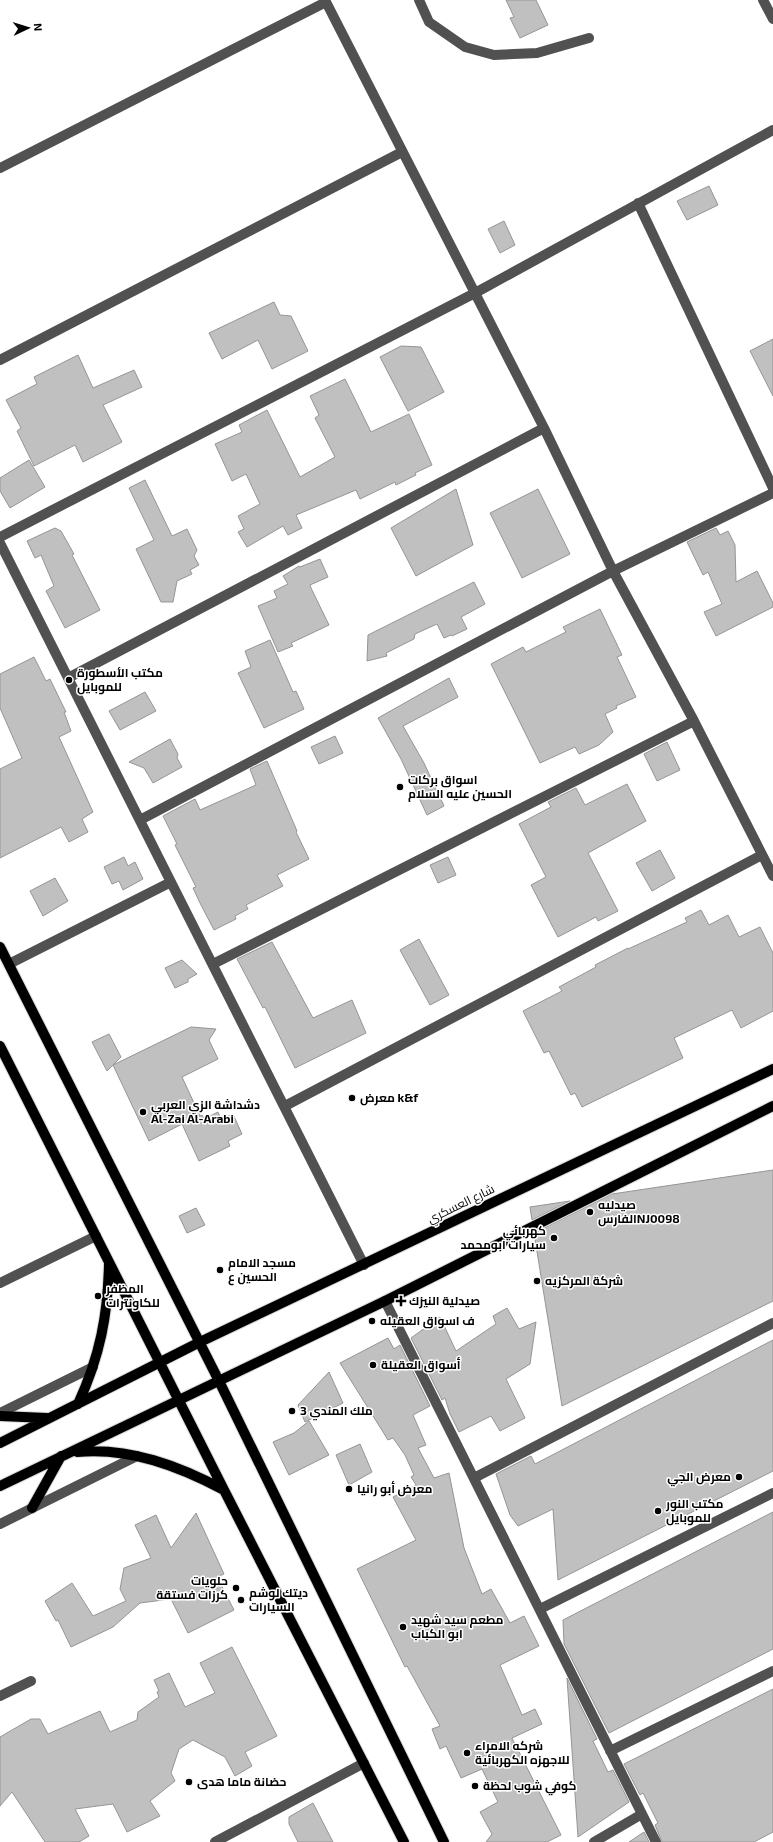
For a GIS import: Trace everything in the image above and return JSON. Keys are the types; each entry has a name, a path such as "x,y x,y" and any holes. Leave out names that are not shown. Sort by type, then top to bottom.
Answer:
{"main road":[{"path":"0,947 200,1342 444,1842"},
{"path":"0,1046 178,1400 404,1842"},
{"name":"شارع العسكري","path":"0,1443 200,1342 364,1266 773,1069"},
{"path":"0,1486 385,1301 773,1106"},
{"path":"78,1404 94,1367 105,1325 109,1294 109,1261"},
{"path":"0,1414 49,1418"},
{"path":"65,1455 95,1451 137,1456 175,1467 200,1477 224,1490"},
{"path":"32,1508 65,1455"}],"street":[{"path":"419,0 429,22 465,46 494,55 538,53 589,38"},
{"path":"763,0 773,19"},
{"path":"0,168 325,1 544,428 614,571 694,721 773,876"},
{"path":"0,537 475,293 773,130"},
{"path":"0,360 402,152"},
{"path":"638,203 773,488"},
{"path":"68,678 544,428"},
{"path":"140,820 614,571 773,493"},
{"path":"0,543 285,1106 364,1266"},
{"path":"213,964 694,721"},
{"path":"285,1106 762,855"},
{"path":"9,964 171,882"},
{"path":"0,1282 96,1236"},
{"path":"385,1301 656,1842"},
{"path":"474,1478 773,1323"},
{"path":"0,1414 94,1367"},
{"path":"0,1524 137,1456"},
{"path":"540,1609 773,1493"},
{"path":"610,1751 773,1671"},
{"path":"0,1696 31,1681"},
{"path":"215,1842 364,1763"},
{"path":"594,1842 642,1814"}],"building":[{"path":"506,0 536,0 548,25 520,38 510,18 514,17"},
{"path":"709,186 718,205 687,220 677,201"},
{"path":"504,221 515,245 500,253 488,229"},
{"path":"274,302 280,315 291,316 308,351 272,369 258,340 222,359 209,333"},
{"path":"773,339 773,396 750,351"},
{"path":"401,346 421,347 444,392 408,411 380,357"},
{"path":"78,355 93,388 134,370 142,387 103,405 122,442 83,462 75,445 34,466 17,431 21,428 6,400 37,384 34,377"},
{"path":"345,379 371,432 409,414 432,465 415,473 416,475 396,485 395,482 360,499 356,490 296,515 302,528 288,535 283,526 247,547 238,532 244,529 238,516 260,504 246,474 232,481 215,444 242,432 239,425 267,410 300,477 335,457 315,418 319,415 310,396"},
{"path":"29,460 45,487 10,508 0,491 0,478"},
{"path":"145,480 172,536 187,529 197,550 194,556 199,565 190,570 192,574 177,581 173,602 161,602 136,549 154,540 129,488"},
{"path":"456,489 473,545 416,576 391,528"},
{"path":"538,489 570,554 522,578 490,513"},
{"path":"55,528 61,531 74,554 72,555 100,610 65,628 46,591 54,586 41,555 35,558 27,541"},
{"path":"716,528 720,535 728,531 735,545 736,582 757,571 773,603 773,607 716,636 704,612 722,604 708,572 703,575 687,542"},
{"path":"320,559 328,577 310,585 329,625 291,643 293,646 278,652 258,606 277,598 274,591 288,584 283,576 299,566 300,567"},
{"path":"474,582 485,604 461,617 467,629 444,638 437,624 415,634 414,639 386,653 387,656 367,661 368,635"},
{"path":"600,609 622,655 617,657 636,697 616,706 617,708 605,714 613,732 599,745 579,754 575,747 540,763 491,664 523,647 526,652 566,632 563,627"},
{"path":"270,640 293,692 296,691 304,709 264,728 238,673 251,667 245,651"},
{"path":"34,657 46,681 50,679 66,712 64,712 71,731 59,737 93,812 82,819 88,832 69,842 61,827 0,858 0,769 22,758 0,708 0,674"},
{"path":"449,678 458,697 403,726 424,763 444,806 427,815 401,759 378,718"},
{"path":"145,692 156,711 120,730 109,711"},
{"path":"335,736 343,753 319,764 311,747"},
{"path":"170,739 178,754 177,758 182,767 153,783 144,768 129,762"},
{"path":"667,742 680,770 657,781 644,754"},
{"path":"267,761 297,831 296,832 309,859 277,875 283,886 246,905 248,909 235,916 236,919 214,930 193,888 196,887 175,845 177,844 163,816 195,799 200,810 256,785 250,769"},
{"path":"627,784 646,821 588,853 618,911 598,921 596,917 558,937 531,885 546,877 519,824 551,807 548,802 576,788 585,805"},
{"path":"660,850 675,878 652,891 636,863"},
{"path":"124,857 128,866 135,862 143,879 123,890 119,881 112,884 104,867"},
{"path":"448,857 456,875 438,883 430,865"},
{"path":"55,878 68,901 43,916 30,891"},
{"path":"701,910 709,925 728,915 739,937 760,927 773,953 773,1011 741,1028 732,1010 674,1038 683,1058 582,1107 575,1093 571,1095 549,1051 544,1053 523,1011 562,991 559,987 596,967 595,965 628,948 687,922 685,918"},
{"path":"419,939 449,995 430,1005 400,950"},
{"path":"272,942 313,1018 352,1000 366,1033 295,1068 265,1007 263,1008 237,959"},
{"path":"182,960 197,974 188,979 188,982 175,988 165,968"},
{"path":"191,1027 216,1029 209,1040 218,1059 182,1077 200,1116 202,1115 204,1119 218,1112 221,1119 233,1114 242,1134 228,1141 230,1146 199,1161 182,1124 149,1141 113,1065"},
{"path":"109,1034 121,1057 107,1071 92,1042"},
{"path":"773,1170 773,1301 562,1406 534,1233 612,1194"},
{"path":"570,1201 532,1220 530,1207"},
{"path":"196,1208 205,1225 187,1233 179,1216"},
{"path":"507,1308 519,1329 536,1322 530,1364 506,1379 525,1418 500,1431 491,1416 459,1432 450,1414 445,1398 442,1400 411,1338 440,1317 456,1351 496,1324 493,1316"},
{"path":"388,1338 394,1349 400,1345 430,1406 413,1415 426,1445 418,1448 434,1478 449,1473 464,1548 482,1594 491,1589 510,1623 524,1616 539,1646 500,1665 522,1715 535,1709 542,1724 512,1738 561,1835 547,1842 486,1842 492,1834 480,1812 498,1802 482,1769 461,1778 446,1746 440,1749 432,1729 440,1726 407,1666 405,1667 357,1569 416,1540 393,1497 416,1485 411,1477 414,1475 405,1455 393,1438 388,1440 340,1363"},
{"path":"773,1340 773,1471 558,1580 553,1509 518,1526 510,1515 496,1474 531,1456 535,1464"},
{"path":"329,1372 343,1403 305,1422 298,1405"},
{"path":"309,1421 329,1455 289,1475 273,1442 294,1433"},
{"path":"360,1444 372,1472 349,1485 336,1455"},
{"path":"773,1512 773,1649 609,1733 564,1644 563,1620"},
{"path":"196,1513 224,1574 217,1577 234,1610 188,1633 171,1599 140,1603 113,1627 71,1647 58,1620 56,1621 45,1601 72,1583 93,1616 126,1601 120,1589 124,1568 151,1558 135,1525 156,1515 171,1548"},
{"path":"232,1647 277,1736 245,1752 252,1766 235,1776 225,1757 193,1740 179,1749 171,1773 175,1781 150,1801 160,1816 127,1832 113,1804 75,1809 89,1836 79,1842 45,1842 12,1792 0,1806 0,1737 31,1719 40,1719 48,1734 100,1711 110,1732 137,1720 138,1712 159,1697 157,1692 159,1691 154,1680 169,1673 185,1707 215,1693 200,1663"},
{"path":"567,1678 597,1739 593,1741 608,1772 613,1770 629,1802 578,1837"},
{"path":"773,1689 773,1832 754,1842 662,1842 655,1825 658,1823 643,1793 640,1795 624,1764"},
{"path":"313,1803 333,1842 298,1842 289,1824 289,1817"},
{"path":"644,1832 649,1842 629,1842"}],"place":[{"name":"مكتب الأسطورة للموبايل","path":"69,680"},
{"name":"اسواق بركات الحسين عليه السلام","path":"400,787"},
{"name":"معرض k&f","path":"352,1098"},
{"name":"دشداشة الزي العربي Al-Zai Al-Arabi","path":"143,1112"},
{"name":"صيدليه الفارسNJ0098","path":"590,1212"},
{"name":"كهربائي سيارات ابومحمد","path":"554,1238"},
{"name":"مسجد الامام الحسين ع","path":"220,1270"},
{"name":"شركة المركزيه","path":"537,1281"},
{"name":"المظفر للكاونترات","path":"98,1296"},
{"name":"صيدلية النيزك","path":"401,1301"},
{"name":"ف اسواق العقيله","path":"372,1321"},
{"name":"أسواق العقيلة","path":"373,1365"},
{"name":"ملك المندي 3","path":"292,1411"},
{"name":"معرض الجي","path":"739,1477"},
{"name":"معرض أبو رانيا","path":"349,1489"},
{"name":"مكتب النور للموبايل","path":"658,1511"},
{"name":"حلويات كرزات فستقة","path":"236,1588"},
{"name":"ديتك لوشم السيارات","path":"241,1600"},
{"name":"مطعم سيد شهيد ابو الكباب","path":"403,1627"},
{"name":"شركه الامراء للاجهزه الكهربائية","path":"467,1753"},
{"name":"حضانة ماما هدى","path":"189,1782"},
{"name":"كوفي شوب لحظة","path":"475,1786"}]}
